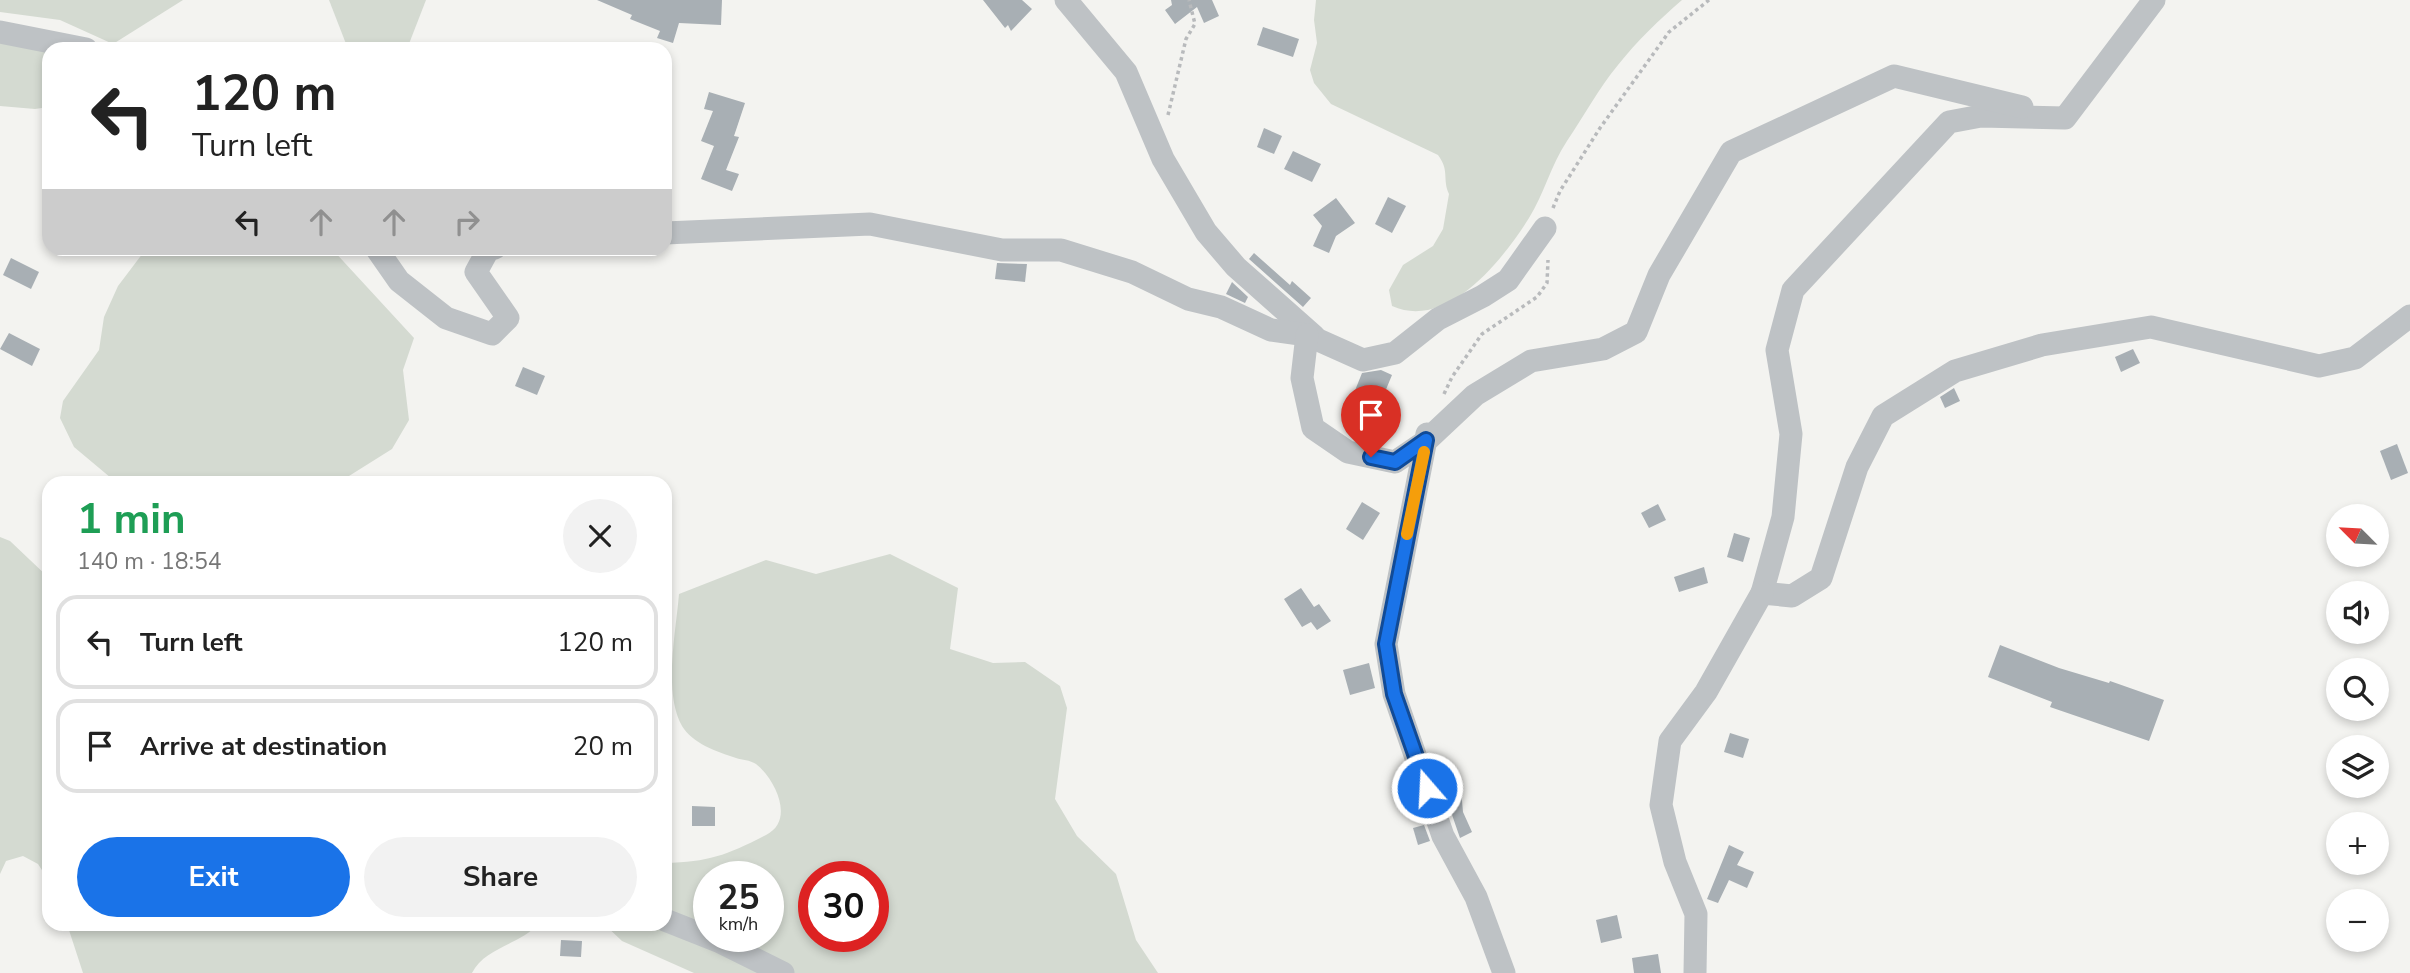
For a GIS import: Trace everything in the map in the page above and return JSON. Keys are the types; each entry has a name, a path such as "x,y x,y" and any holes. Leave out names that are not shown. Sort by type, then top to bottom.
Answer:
{"street":[{"path":"1066,0 1126,72 1160,151 1214,241 1236,267 1313,338"},
{"path":"2064,118 2154,0"},
{"path":"0,32 51,42"},
{"path":"1313,338 1302,378 1313,429 1348,452 1395,462 1475,396 1531,361 1604,349 1636,332 1659,275 1731,152 1894,76 2064,118"},
{"path":"1695,973 1696,914 1675,862 1661,805 1670,741 1706,692 1762,593 1783,517 1791,434 1777,351 1793,290 1949,121 1981,116 2064,118"},
{"path":"672,233 870,224 1002,250 1061,250 1132,272 1188,299 1221,307 1271,330 1313,338 1363,360 1395,354 1438,319 1508,280 1545,228"},
{"path":"382,256 399,281 446,318 492,334 508,318 476,272 485,256"},
{"path":"1762,593 1792,596 1821,578 1857,467 1883,416 1955,371 2042,345 2151,327 2319,366 2355,358 2410,316"},
{"path":"1427,436 1386,644 1394,694 1443,836 1476,897 1504,973"},
{"path":"672,923 718,941 783,973"}],"path":[{"path":"1160,151 1186,39 1195,24 1189,0"}],"shaded area":[{"path":"0,0 183,0 116,42 109,42 60,20 0,12"},
{"path":"329,0 426,0 410,42 345,42"},
{"path":"1316,0 1682,0 1640,39 1604,83 1561,150 1529,218 1504,253 1472,287 1453,300 1433,309 1413,311 1392,306 1389,290 1403,265 1433,246 1443,229 1449,194 1444,166 1438,155 1331,104 1314,83 1310,70 1317,43 1314,20"},
{"path":"0,41 42,48 42,108 0,106"},
{"path":"141,256 338,256 414,338 403,370 409,420 392,449 349,476 109,476 74,447 60,418 63,401 99,350 104,317 118,286"},
{"path":"0,537 10,541 42,571 42,870 38,864 23,856 6,861 0,874"},
{"path":"890,554 958,588 950,649 993,663 1025,662 1060,686 1067,708 1055,799 1077,836 1116,874 1136,940 1158,973 694,973 622,941 611,931 672,931 672,863 693,861 693,952 784,952 784,861 694,861 729,852 766,835 775,829 781,811 776,790 756,764 706,746 682,726 676,712 672,679 679,594 766,560 816,574"},
{"path":"69,931 531,931 485,957 472,973 83,973"}],"building":[{"path":"597,0 722,0 721,25 679,23 673,43 657,38 660,31 630,19 632,15"},
{"path":"983,0 1022,0 1032,9 1011,31 1008,25 1005,28"},
{"path":"1171,0 1212,0 1219,16 1204,23 1197,7 1175,24 1165,10 1172,5"},
{"path":"1263,27 1299,39 1293,57 1257,45"},
{"path":"709,92 745,103 734,136 739,137 726,170 739,174 732,191 701,179 714,146 701,141 713,111 704,109"},
{"path":"1264,128 1282,136 1274,154 1257,147"},
{"path":"1293,151 1321,164 1312,182 1284,169"},
{"path":"1388,197 1406,206 1392,233 1375,224"},
{"path":"1336,198 1355,223 1336,236 1329,253 1313,246 1322,226 1313,215"},
{"path":"1254,253 1290,285 1292,281 1311,298 1303,307 1249,259"},
{"path":"11,258 39,272 31,289 3,275"},
{"path":"997,263 1027,264 1025,282 995,279"},
{"path":"1232,282 1248,297 1245,303 1226,294"},
{"path":"9,333 40,349 32,366 0,349"},
{"path":"2133,349 2140,363 2121,372 2115,357"},
{"path":"523,367 545,376 537,395 515,386"},
{"path":"1381,370 1392,375 1380,404 1377,402 1370,416 1354,409 1361,396 1354,393 1362,373"},
{"path":"1954,388 1960,401 1945,408 1940,397"},
{"path":"2397,444 2408,473 2391,480 2380,451"},
{"path":"1362,502 1380,513 1363,540 1346,529"},
{"path":"1658,504 1666,520 1649,528 1641,513"},
{"path":"1734,533 1750,538 1743,562 1727,557"},
{"path":"1704,567 1708,583 1679,592 1674,577"},
{"path":"1301,588 1314,607 1319,604 1331,621 1317,630 1311,622 1302,627 1284,599"},
{"path":"2000,645 2059,668 2109,683 2110,681 2164,700 2149,741 2050,707 2052,702 1988,677"},
{"path":"1369,663 1375,688 1350,695 1343,670"},
{"path":"1730,733 1749,739 1743,758 1724,752"},
{"path":"1460,778 1463,812 1472,832 1460,838 1440,780"},
{"path":"692,806 715,807 715,826 692,826"},
{"path":"1424,825 1430,841 1418,845 1413,828"},
{"path":"1729,845 1744,852 1737,865 1754,872 1747,888 1729,880 1718,903 1707,899"},
{"path":"1617,915 1622,938 1601,943 1596,920"},
{"path":"561,940 582,941 581,957 560,956"},
{"path":"1658,954 1661,973 1634,973 1632,958"}],"slow traffic":[{"path":"1407,534 1424,452"}],"route":[{"path":"1371,457 1395,462 1426,440 1386,644 1394,694 1427,788"}]}
